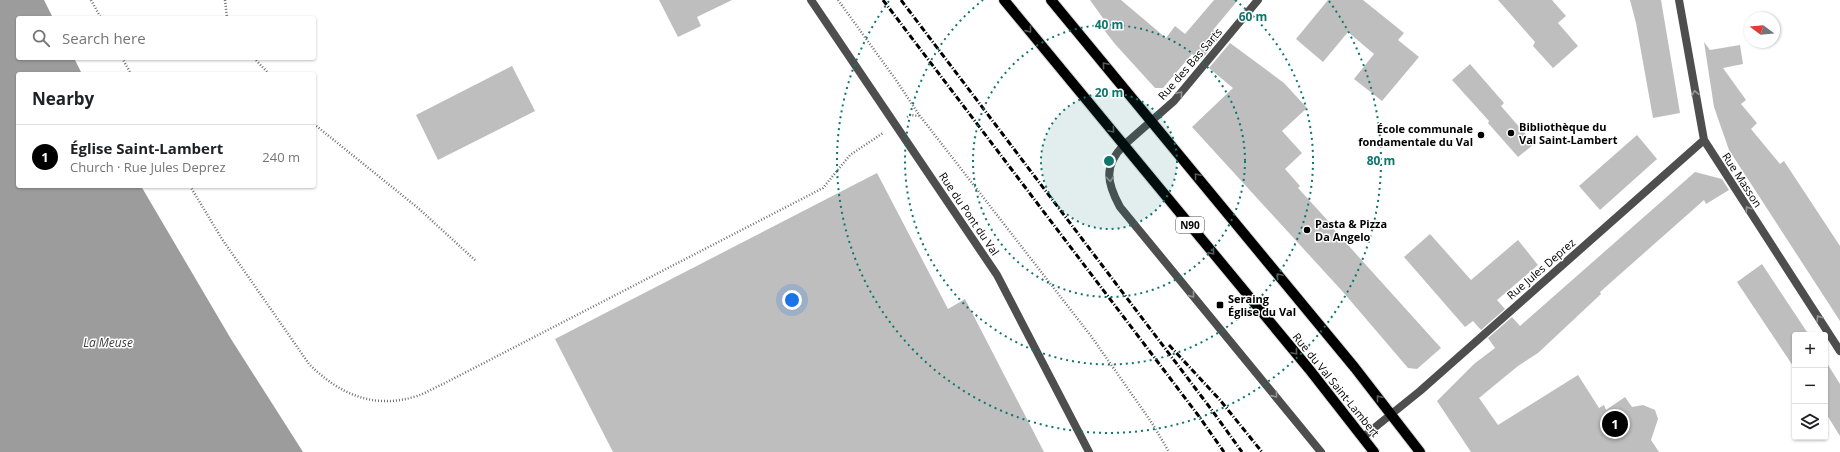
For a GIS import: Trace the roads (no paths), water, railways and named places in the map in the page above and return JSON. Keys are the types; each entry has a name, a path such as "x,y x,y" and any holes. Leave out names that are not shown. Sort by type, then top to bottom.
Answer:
{"main road":[{"name":"Rue du Val Saint-Lambert","path":"1004,0 1374,452"},
{"path":"1051,0 1391,414 1420,452"}],"street":[{"name":"Rue du Pont du Val","path":"811,0 997,275 1088,452"},
{"name":"Rue des Bas Sarts","path":"1258,0 1174,101 1117,152 1111,162 1108,176 1111,189 1120,207 1321,452"},
{"name":"Rue Masson","path":"1679,0 1704,140 1840,351"},
{"name":"Rue Jules Deprez","path":"1363,437 1665,176 1704,140"}],"water":[{"name":"La Meuse","path":"0,0 44,0 52,16 16,16 16,60 75,60 81,72 16,72 16,188 142,188 231,339 303,452 0,452"}],"railway":[{"path":"883,0 1198,415 1224,452"},
{"path":"901,0 1242,452"},
{"path":"1169,345 1220,400 1262,452"}],"place":[{"name":"Bibliothèque du Val Saint-Lambert","path":"1511,133"},
{"name":"École communale fondamentale du Val","path":"1481,135"},
{"name":"Pasta & Pizza Da Angelo","path":"1307,230"},
{"name":"Seraing Église du Val","path":"1220,305"},
{"name":"Église Saint-Lambert","path":"1615,424"}]}
